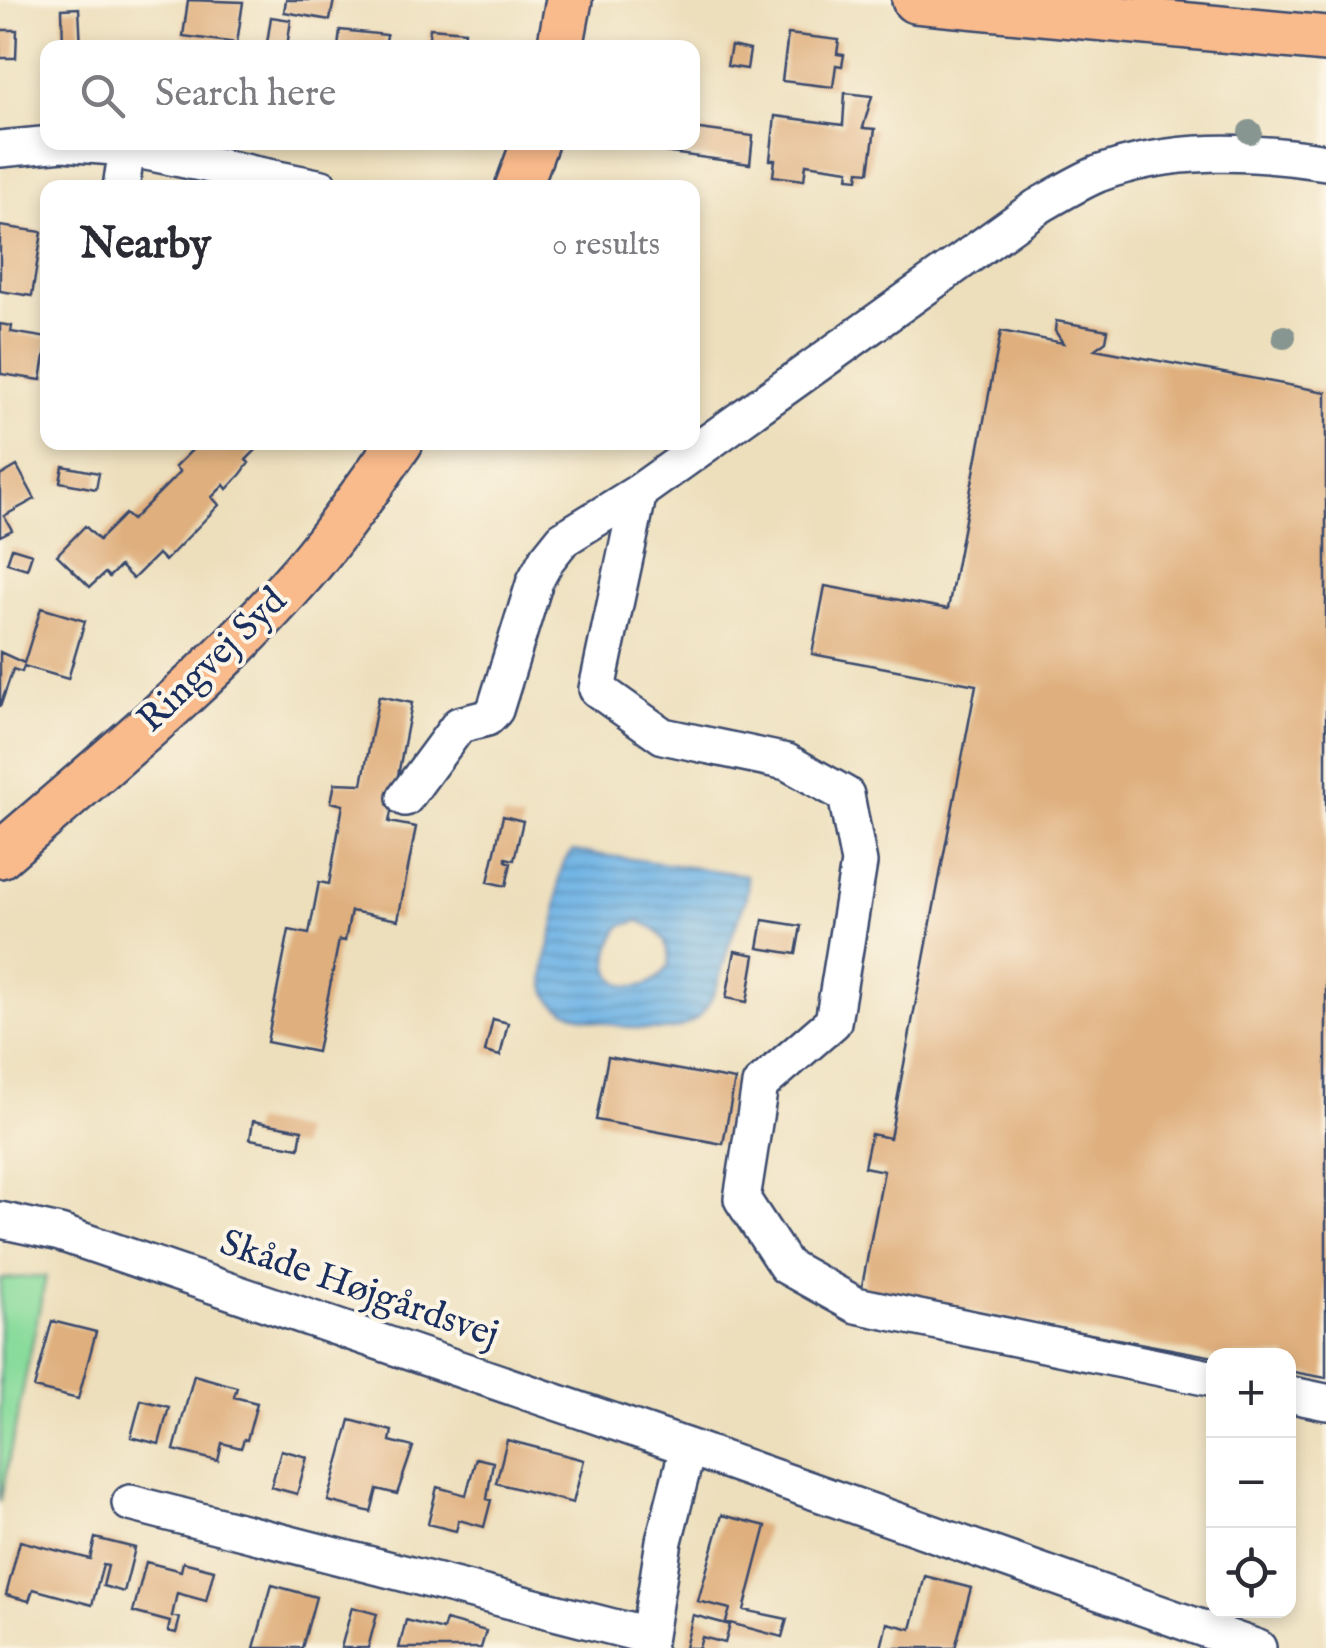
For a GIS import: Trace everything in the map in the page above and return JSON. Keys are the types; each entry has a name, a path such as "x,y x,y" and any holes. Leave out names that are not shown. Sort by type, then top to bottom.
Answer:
{"main road":[{"path":"562,40 569,0"},
{"path":"915,0 1326,39"},
{"path":"1032,0 1184,23"},
{"path":"521,180 532,150"},
{"name":"Ringvej Syd","path":"0,855 240,640 354,510 395,450"}],"street":[{"path":"0,149 40,146"},
{"path":"122,180 127,150"},
{"path":"137,150 283,180"},
{"path":"700,448 1036,207 1093,176 1159,158 1206,153 1326,162"},
{"path":"404,798 459,725 487,718 495,710 524,610 547,558 563,539 698,450"},
{"path":"639,492 598,689 663,736 787,762 846,795 859,864 833,1022 760,1084 742,1199 786,1266 856,1306 1206,1377"},
{"name":"Skåde Højgårdsvej","path":"0,1220 60,1232 1258,1648"},
{"path":"1296,1396 1326,1402"},
{"path":"130,1503 648,1642 664,1541 688,1447"}],"green space":[{"path":"46,1276 0,1503 0,1279"}],"water":[{"path":"573,851 746,875 746,897 717,985 699,1016 674,1029 636,1028 568,1012 549,997 545,970 560,875","holes":["639,921 665,943 669,965 657,978 631,987 612,975 611,946 621,926"]}],"building":[{"path":"188,0 243,2 237,40 183,36"},
{"path":"286,0 334,0 330,20 284,12"},
{"path":"79,8 81,40 63,40 62,9"},
{"path":"271,17 291,20 288,40 267,40"},
{"path":"430,28 465,31 464,40 429,40"},
{"path":"0,30 17,30 16,58 0,58"},
{"path":"340,30 387,35 386,40 339,40"},
{"path":"788,34 839,40 837,54 844,55 842,66 836,65 833,87 782,81"},
{"path":"731,46 750,50 747,69 727,66"},
{"path":"845,93 872,96 863,128 875,129 869,172 859,171 858,179 848,178 849,170 806,164 804,180 773,176 775,160 770,160 775,116 843,125"},
{"path":"700,129 753,136 750,164 663,152 700,150"},
{"path":"0,226 40,232 32,296 0,291"},
{"path":"1056,321 1108,330 1106,341 1095,349 1326,392 1326,1378 1296,1372 1296,1348 1206,1348 1206,1356 861,1291 884,1171 864,1167 871,1134 890,1138 976,685 812,654 825,586 948,609 1001,331 1063,343 1055,331"},
{"path":"0,324 12,326 11,332 40,337 40,380 1,374"},
{"path":"192,450 256,450 227,489 224,485 212,497 219,505 165,561 158,554 133,579 120,566 90,587 57,555 85,526 99,540 125,514 132,520 180,472 175,467"},
{"path":"17,466 35,499 4,516 12,530 0,536 0,476"},
{"path":"63,466 99,473 96,489 60,482"},
{"path":"12,548 32,554 27,569 7,563"},
{"path":"41,608 85,621 68,679 24,666 22,672 13,669 0,707 0,652 24,663"},
{"path":"379,696 412,703 389,822 416,827 398,920 351,911 345,941 339,940 317,1052 267,1042 289,930 309,934 319,882 329,884 343,805 331,802 335,783 362,784"},
{"path":"503,816 523,821 514,860 506,858 511,863 506,886 488,882"},
{"path":"763,920 801,926 796,954 758,948"},
{"path":"735,951 755,955 747,1002 726,998"},
{"path":"493,1019 508,1023 500,1056 485,1052"},
{"path":"608,1057 735,1080 723,1144 596,1120"},
{"path":"253,1121 302,1130 299,1148 250,1139"},
{"path":"52,1321 96,1332 78,1399 34,1388"},
{"path":"194,1375 237,1387 234,1397 257,1403 247,1440 241,1448 222,1443 218,1461 174,1450"},
{"path":"141,1400 169,1407 159,1444 131,1437"},
{"path":"350,1420 392,1431 390,1441 413,1447 397,1494 377,1489 371,1512 328,1501"},
{"path":"507,1440 584,1460 573,1503 496,1483"},
{"path":"281,1450 307,1457 297,1494 271,1487"},
{"path":"476,1458 493,1462 487,1499 491,1500 484,1527 459,1520 456,1531 428,1524 437,1487 466,1495"},
{"path":"722,1515 766,1526 744,1610 787,1619 782,1637 726,1622 730,1609 698,1601"},
{"path":"95,1538 135,1548 124,1592 103,1586 108,1566 103,1565 92,1605 33,1589 29,1601 6,1595 20,1541 90,1559"},
{"path":"146,1562 181,1571 183,1562 214,1570 206,1601 177,1593 172,1616 180,1618 176,1633 168,1631 170,1622 133,1612"},
{"path":"925,1576 971,1588 955,1648 881,1648 887,1623 911,1629"},
{"path":"272,1585 316,1597 302,1648 254,1648"},
{"path":"352,1607 377,1614 368,1648 341,1648"},
{"path":"693,1615 730,1625 725,1643 702,1637 699,1648 685,1648"},
{"path":"406,1620 443,1630 446,1620 486,1631 481,1648 399,1648"}]}
